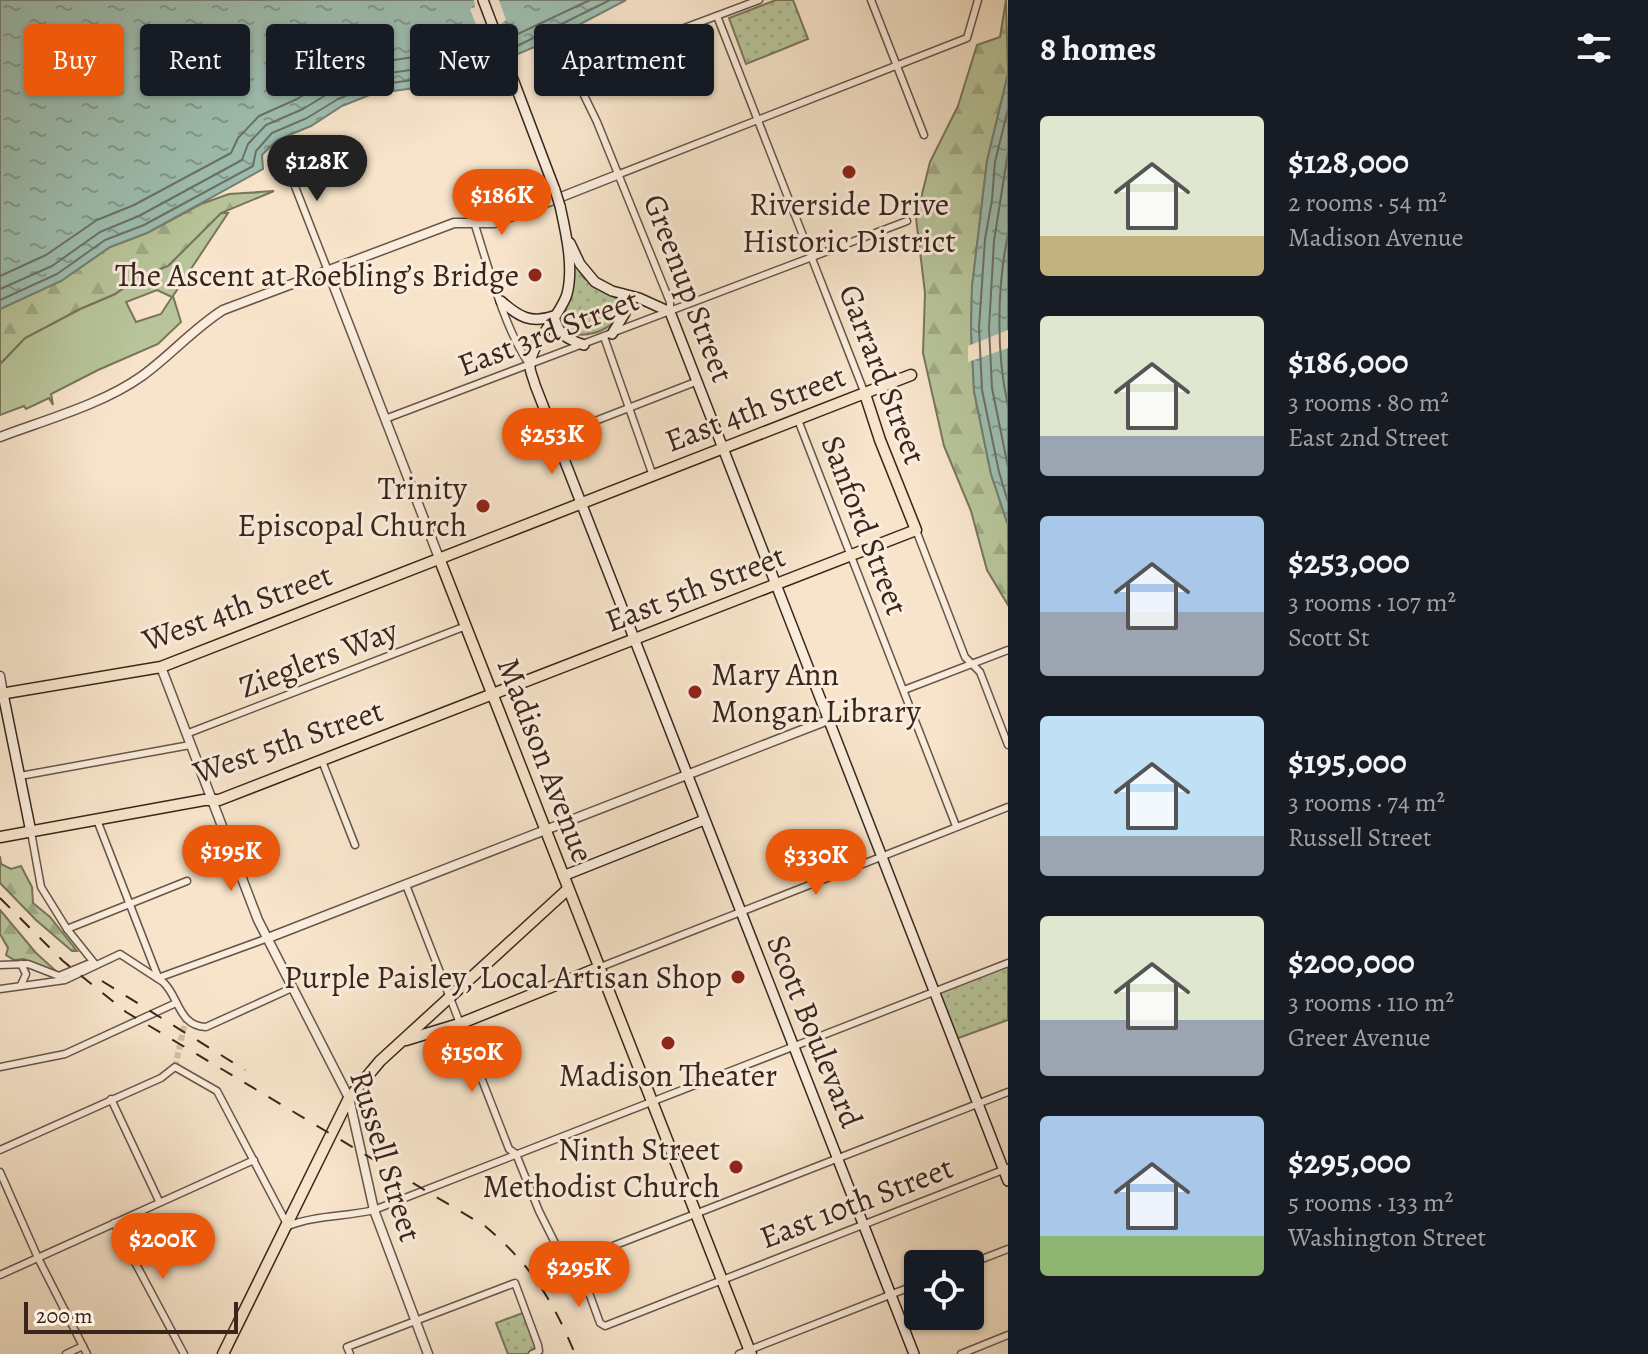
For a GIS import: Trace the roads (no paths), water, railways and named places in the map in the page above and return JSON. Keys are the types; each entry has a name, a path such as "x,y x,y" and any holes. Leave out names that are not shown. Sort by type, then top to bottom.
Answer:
{"main road":[{"path":"483,0 555,190 567,236 568,291 541,338 530,365 554,437"},
{"path":"567,236 586,273 595,282 670,312"},
{"path":"608,336 625,313 622,294"},
{"path":"501,301 528,320 554,316"},
{"name":"Greenup Street","path":"670,312 934,992 1006,1169 1008,1181"},
{"path":"554,316 561,333 584,345"},
{"name":"East 4th Street","path":"439,558 911,375"},
{"name":"Garrard Street","path":"865,394 916,530"},
{"name":"Scott Boulevard","path":"554,437 914,1354"},
{"name":"East 5th Street","path":"493,694 916,530"},
{"name":"Madison Avenue","path":"439,558 722,1279 747,1353"},
{"name":"West 4th Street","path":"2,694 161,667 439,558"},
{"path":"2,694 31,832"},
{"name":"West 5th Street","path":"0,837 212,801 493,694"},
{"path":"563,876 704,820"},
{"path":"223,1354 349,1098 374,1067 567,890"},
{"path":"401,1042 459,1024 598,968"}],"street":[{"path":"695,24 759,0"},
{"path":"871,0 924,135"},
{"path":"0,437 121,389 162,360 202,323 223,310 454,223 495,223 967,38 978,0"},
{"name":"Garrard Street","path":"717,16 865,394"},
{"name":"Greenup Street","path":"584,96 670,302 670,312"},
{"name":"Madison Avenue","path":"285,161 439,558"},
{"name":"East 3rd Street","path":"385,419 907,221"},
{"path":"474,222 522,355 530,365"},
{"path":"608,336 628,408 653,476"},
{"path":"554,437 698,381"},
{"name":"Sanford Street","path":"798,420 956,826"},
{"name":"Garrard Street","path":"916,530 965,657 980,672 1008,745"},
{"name":"Zieglers Way","path":"186,734 466,626"},
{"path":"904,690 1008,650"},
{"name":"Russell Street","path":"161,667 268,938 349,1098 374,1210 428,1354"},
{"path":"0,676 2,694"},
{"path":"158,978 828,720"},
{"path":"20,776 190,745"},
{"path":"322,761 355,845"},
{"path":"598,968 1008,807"},
{"path":"97,820 158,978"},
{"path":"31,832 41,887 67,929 95,964"},
{"path":"67,929 187,881"},
{"path":"406,885 509,1149 516,1154 555,1243 568,1260 577,1260 837,1156 1008,1092"},
{"path":"0,989 65,980 120,954 169,987 186,1018 199,1027 206,1027 292,988"},
{"path":"0,965 20,963 59,976 95,964"},
{"path":"20,963 26,974 21,985"},
{"path":"0,1150 161,1078 175,1067 217,1091 288,1226 320,1216 353,1215 374,1210 1008,963"},
{"path":"0,1067 65,1054 176,1003"},
{"path":"111,1099 159,1201"},
{"path":"0,1275 254,1160"},
{"name":"East 10th Street","path":"577,1260 600,1323 605,1326 1006,1169"},
{"path":"0,1172 38,1258 87,1354"},
{"path":"114,1223 184,1354"},
{"path":"984,1258 1008,1249"},
{"path":"349,1350 515,1283 535,1353"},
{"path":"747,1353 904,1290"},
{"path":"961,1354 1008,1335"},
{"path":"66,1354 83,1346"}],"water":[{"path":"0,0 626,0 580,24 534,24 534,47 518,54 518,24 410,24 410,89 394,91 394,24 266,24 266,96 367,96 277,140 262,155 263,169 147,233 110,247 61,281 0,309"},
{"path":"1008,74 1008,525 991,474 974,391 971,329 972,287 987,161"}],"tunnel":[{"path":"175,1067 186,1018"}],"railway":[{"path":"0,898 63,961 126,1012 485,1226 515,1254 539,1284 575,1354"},
{"path":"102,981 245,1070"}],"place":[{"name":"Riverside Drive Historic District","path":"849,172"},
{"name":"The Ascent at Roebling’s Bridge","path":"535,275"},
{"name":"Trinity Episcopal Church","path":"483,506"},
{"name":"Mary Ann Mongan Library","path":"695,692"},
{"name":"Purple Paisley, Local Artisan Shop","path":"738,977"},
{"name":"Madison Theater","path":"668,1043"},
{"name":"Ninth Street Methodist Church","path":"736,1167"}]}
